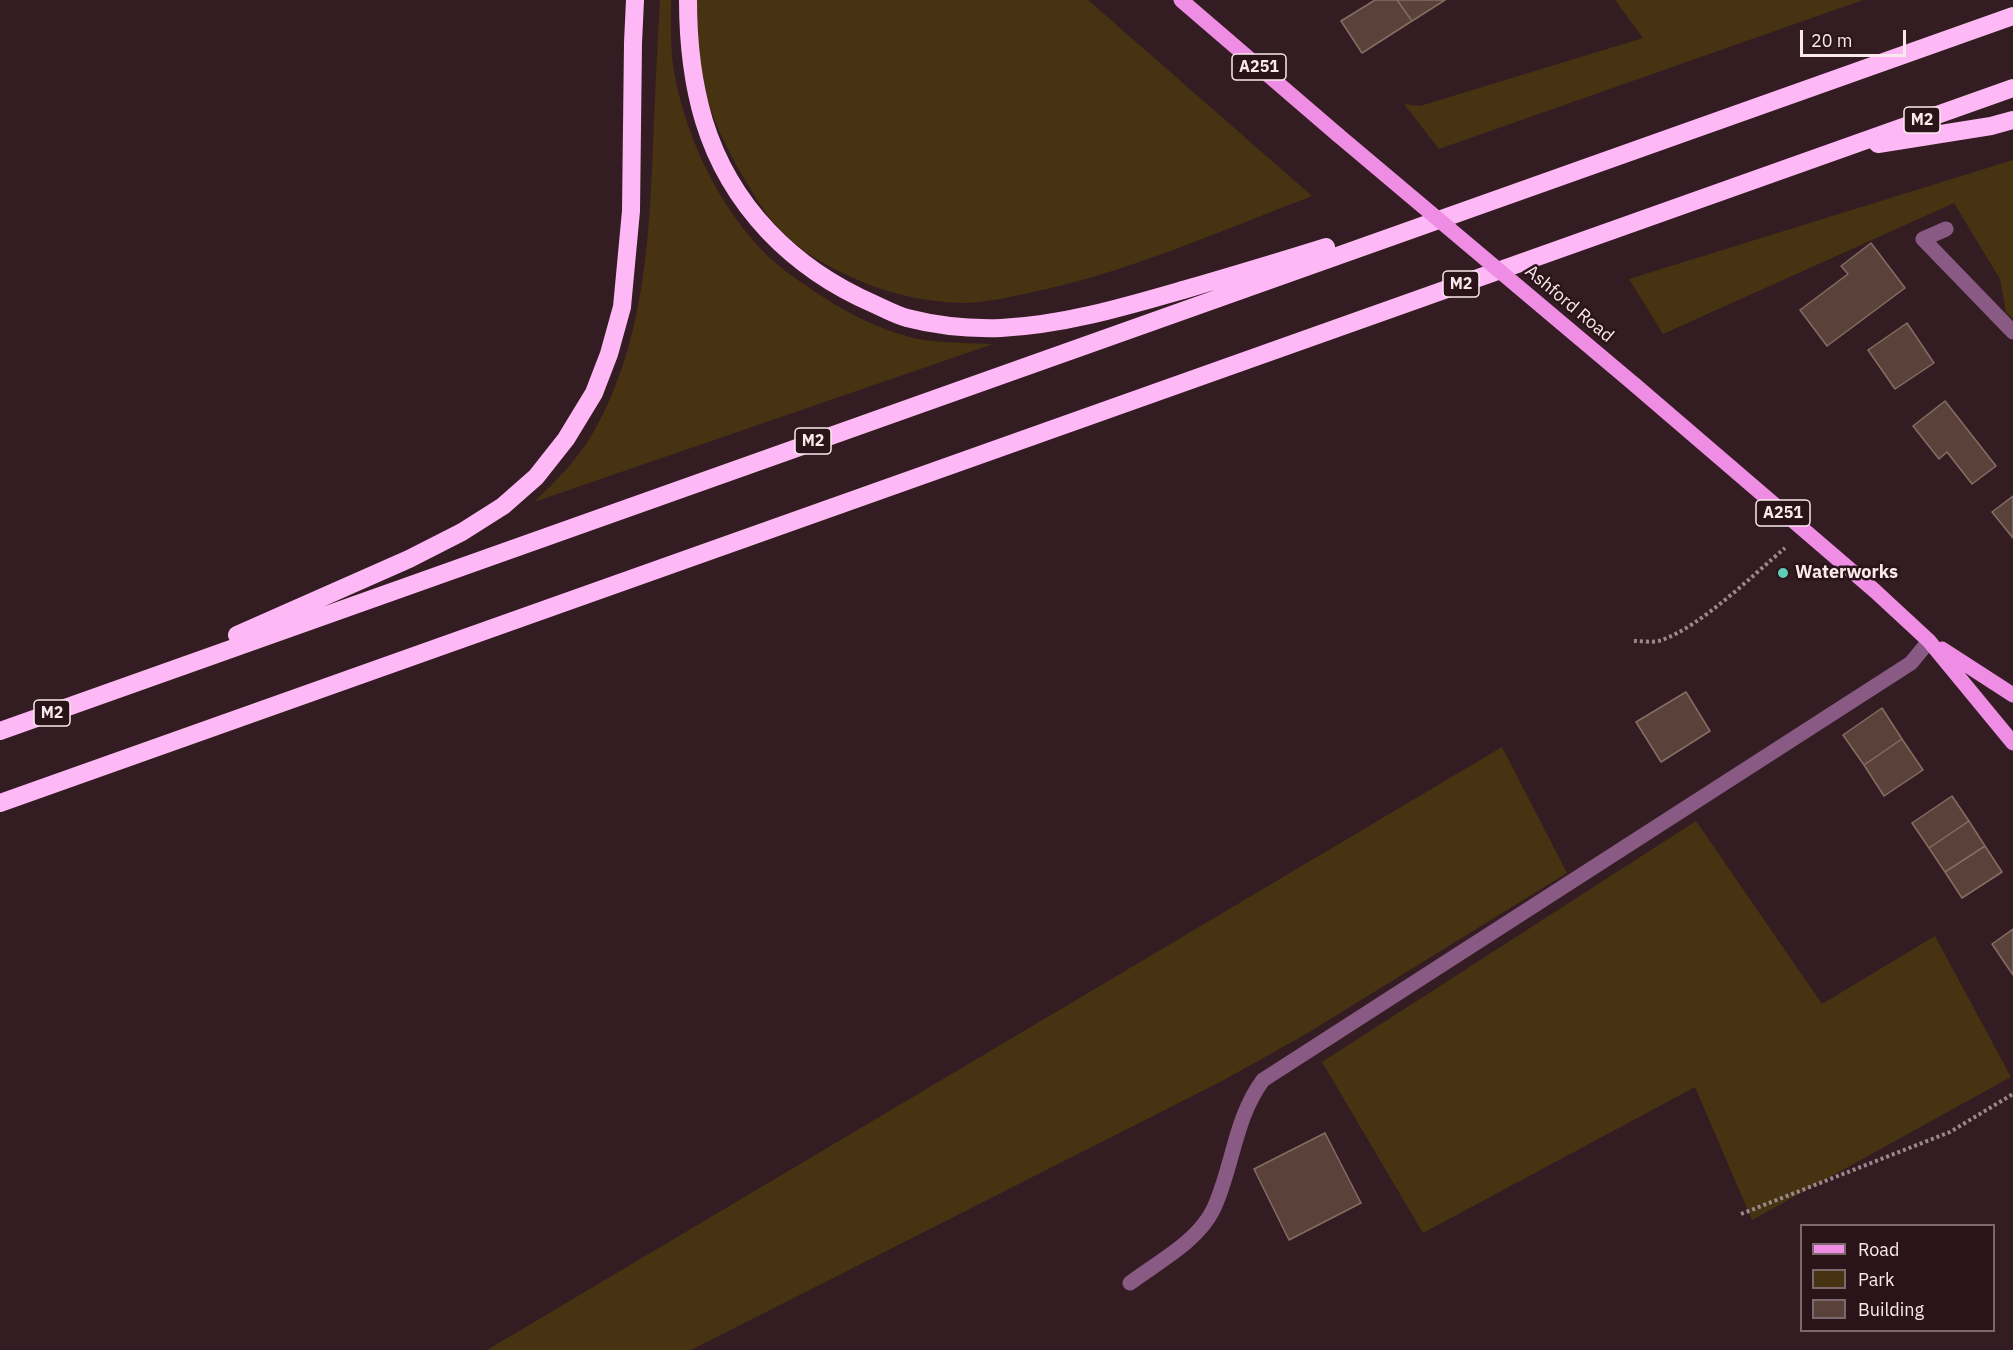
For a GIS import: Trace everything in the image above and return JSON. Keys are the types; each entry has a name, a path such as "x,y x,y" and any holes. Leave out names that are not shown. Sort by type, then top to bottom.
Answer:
{"highway":[{"name":"M2","path":"104,694 409,559 503,506 537,477 566,439 594,393 609,354 622,307 631,210 633,43 636,0"},
{"name":"M2","path":"688,0 688,42 695,86 705,123 724,168 745,204 779,243 811,271 855,296 905,318 952,327 1002,328 1049,323 1120,309 1523,189"},
{"name":"M2","path":"0,731 2013,16"},
{"name":"M2","path":"0,803 2013,88"},
{"name":"M2","path":"1832,152 1991,126 2013,120"}],"main road":[{"name":"Ashford Road","path":"1181,0 1875,591 1929,641 2013,743"},
{"name":"Ashford Road","path":"1929,641 2013,695"}],"lane":[{"path":"1946,229 1923,240 2013,332"},
{"path":"1130,1283 1193,1237 1212,1211 1248,1105 1263,1080 1911,663 1929,641"}],"path":[{"path":"1634,642 1660,641 1681,631 1719,604 1804,531"},
{"path":"1741,1214 1950,1132 2013,1094"}],"green space":[{"path":"660,0 671,0 673,68 680,100 696,146 717,190 744,229 766,254 788,273 832,302 884,328 924,340 993,344 534,502 574,461 593,433 610,400 633,330 649,220"},
{"path":"697,0 1088,0 1312,196 1139,262 1069,284 988,301 961,303 932,301 888,291 830,267 802,249 778,228 758,201 727,146 709,106 699,58"},
{"path":"1615,0 1863,0 1439,149 1404,104 1420,106 1643,38"},
{"path":"2013,160 2013,319 2006,312 2000,279 1954,203 1663,334 1629,279"},
{"path":"1502,747 1567,873 1306,1034 1222,1081 691,1350 487,1350"},
{"path":"1696,821 1822,1004 1935,936 2011,1077 1752,1220 1695,1087 1423,1233 1322,1062"}],"building":[{"path":"1375,0 1397,0 1412,21 1362,53 1341,21"},
{"path":"1397,0 1445,0 1412,21"},
{"path":"1871,243 1905,288 1827,346 1800,310 1848,274 1841,266"},
{"path":"1907,323 1934,363 1895,389 1868,350"},
{"path":"1945,401 1996,466 1972,484 1947,452 1939,459 1913,426"},
{"path":"2013,496 2013,538 1992,512"},
{"path":"1686,692 1710,731 1661,762 1636,722"},
{"path":"1882,708 1902,739 1864,765 1843,735"},
{"path":"1902,739 1923,770 1884,796 1864,765"},
{"path":"1952,796 1969,821 1929,848 1912,823"},
{"path":"1969,821 1985,846 1945,872 1929,848"},
{"path":"1985,846 2002,872 1962,898 1945,872"},
{"path":"2013,929 2013,975 1992,944"},
{"path":"1325,1133 1361,1203 1289,1240 1254,1169"}],"place":[{"name":"Waterworks","path":"1783,573"}]}
